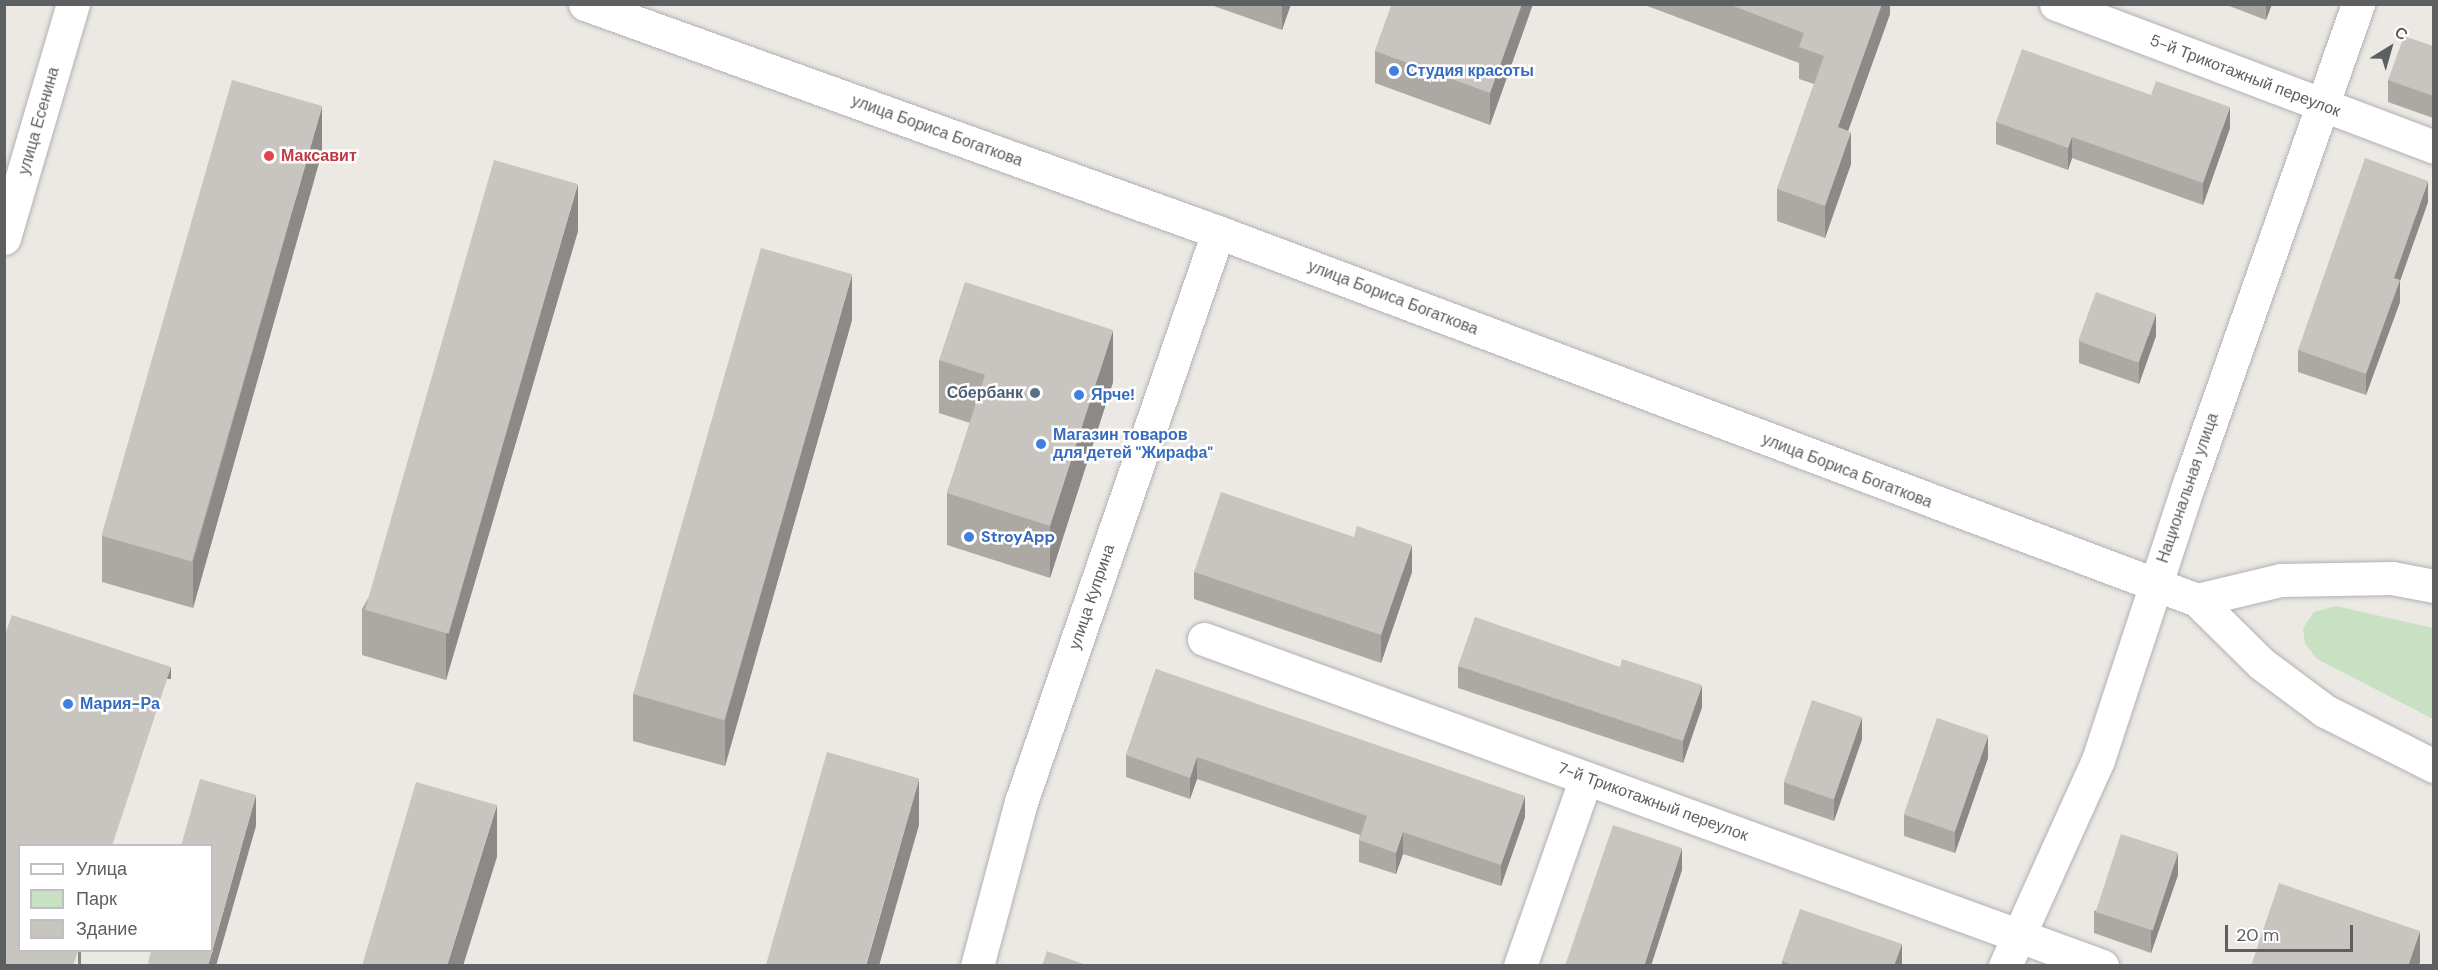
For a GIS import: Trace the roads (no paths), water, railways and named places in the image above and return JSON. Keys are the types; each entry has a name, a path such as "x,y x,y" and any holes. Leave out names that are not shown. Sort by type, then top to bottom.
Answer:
{"street":[{"name":"улица Есенина","path":"4,238 73,4"},
{"name":"улица Бориса Богаткова","path":"585,4 1218,232 2154,587 2197,600 2262,664 2325,711 2433,766"},
{"name":"5-й Трикотажный переулок","path":"2056,4 2433,147"},
{"name":"Национальная улица","path":"2005,966 2017,934 2098,760 2154,587 2320,104 2358,4"},
{"name":"улица Куприна","path":"977,966 1020,802 1218,232"},
{"path":"2197,600 2281,580 2392,578 2433,586"},
{"name":"7-й Трикотажный переулок","path":"1204,639 2102,966"},
{"path":"1520,966 1586,778"}],"place":[{"name":"Студия красоты","path":"1394,71"},
{"name":"Максавит","path":"269,156"},
{"name":"Сбербанк","path":"1035,393"},
{"name":"Ярче!","path":"1079,395"},
{"name":"Магазин товаров для детей \"Жирафа\"","path":"1041,444"},
{"name":"StroyApp","path":"969,537"},
{"name":"Мария-Ра","path":"68,704"}]}
